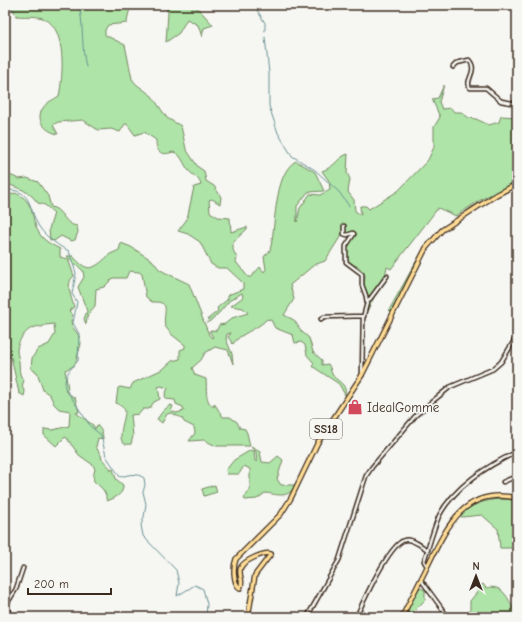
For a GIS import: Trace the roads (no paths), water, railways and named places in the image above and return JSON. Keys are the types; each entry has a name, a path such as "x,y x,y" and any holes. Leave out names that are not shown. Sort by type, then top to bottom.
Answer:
{"main road":[{"name":"SS18","path":"248,617 255,575 271,554 267,553 244,563 240,570 242,585 240,588 236,584 234,568 236,559 281,514 291,498 318,442 362,375 426,248 442,230 496,195 517,184"},
{"path":"402,617 443,532 458,512 466,506 486,498 500,496 517,498"}],"street":[{"path":"453,68 457,63 469,60 473,70 468,82 470,88 486,88 501,100 517,104"},
{"path":"344,226 344,234 354,234 346,246 346,262 362,274 362,285 367,303 364,316 362,375"},
{"path":"367,303 387,276"},
{"path":"321,319 324,317 364,316"},
{"path":"307,617 339,560 366,476 372,466 417,414 450,386 493,368 501,362 517,336"},
{"path":"427,567 424,561 439,517 447,503 479,472 517,452"},
{"path":"502,482 517,476 517,481"},
{"path":"360,611 382,565 399,544 404,540 409,540 428,550"},
{"path":"14,617 5,607 16,589 23,568"},
{"path":"420,580 448,617"}],"waterway":[{"path":"79,5 82,20 86,67"},
{"path":"254,5 265,23 265,31"},
{"path":"265,37 269,73 269,106 278,133 292,156 315,170 339,192 349,206"},
{"path":"5,190 14,190 26,197 42,231 53,241 69,251 76,273 72,294 77,302 73,323 79,334 78,361 68,373 65,380 65,388 91,427 101,435 106,456 120,477 135,475 144,478 145,485 143,492 146,504 141,525 143,536 176,570 179,583 177,596 195,585 203,589 207,604 206,617"}],"place":[{"name":"IdealGomme","path":"355,407"}]}
